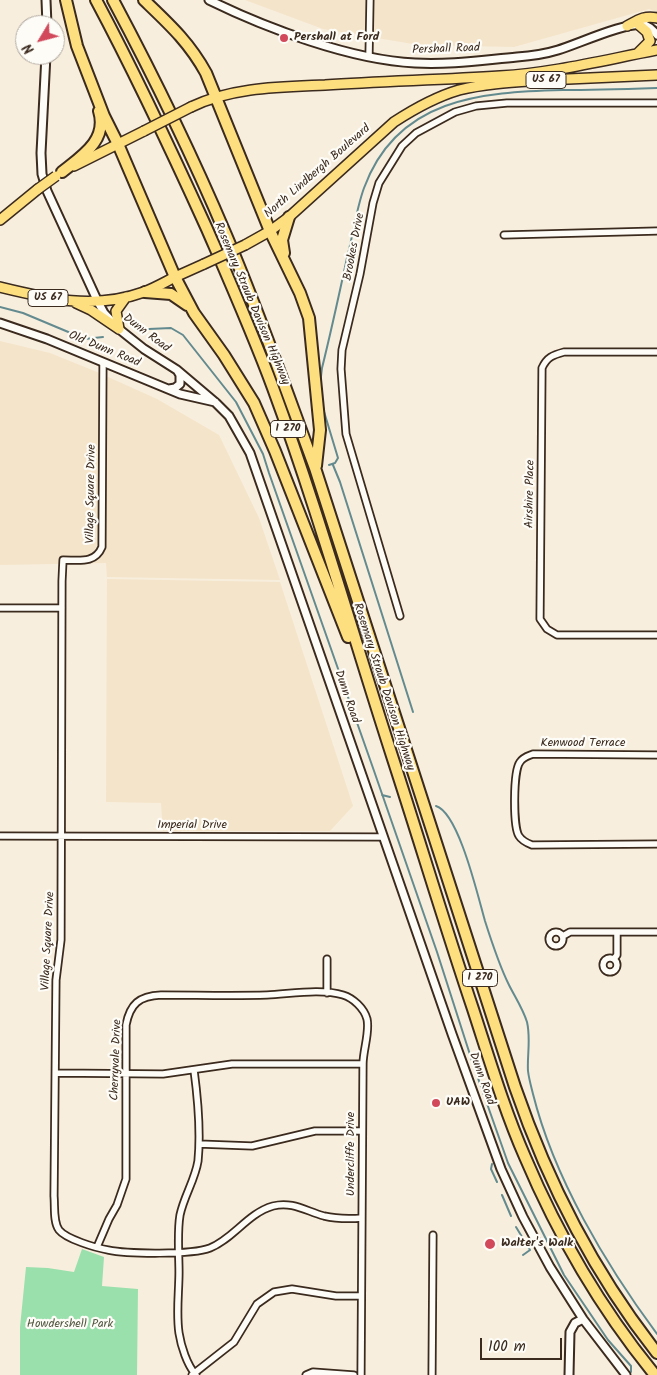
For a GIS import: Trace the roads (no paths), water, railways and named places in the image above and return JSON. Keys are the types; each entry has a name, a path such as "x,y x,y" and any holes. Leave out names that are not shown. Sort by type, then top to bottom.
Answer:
{"highway":[{"path":"66,0 77,46 104,116 192,310 224,355 254,403 275,451 371,693"},
{"name":"Rosemary Straub Davison Highway","path":"96,0 164,135 232,285 256,343 294,450 494,1072 524,1157 549,1211 582,1271 610,1315 655,1375"},
{"name":"Rosemary Straub Davison Highway","path":"113,0 190,154 226,236 260,320 315,468 525,1116 547,1171 588,1252 620,1303 657,1353"},
{"path":"144,0 185,39 202,64 270,231 309,318 320,430 315,468"},
{"path":"59,174 89,151 96,142 99,133 100,115 90,78"},
{"path":"289,217 282,240 289,270"},
{"path":"145,292 173,288 185,296"},
{"path":"145,292 171,294 182,300 192,310"}],"main road":[{"path":"627,26 650,16 657,18"},
{"path":"637,54 650,41 647,32 638,25"},
{"name":"US 67","path":"0,220 59,174 216,96 236,92 297,86 430,81 522,75 561,70 657,50"},
{"name":"North Lindbergh Boulevard","path":"0,287 38,297 74,302 98,302 145,292 245,245 270,231 289,217 394,122 436,98 459,90 492,85 657,76"},
{"path":"119,329 116,311 126,297"},
{"path":"74,302 91,310 119,329"}],"street":[{"path":"46,0 47,15"},
{"name":"Pershall Road","path":"209,0 252,19 336,48 416,64 451,63 527,56 557,50 627,26 638,25"},
{"path":"369,56 370,0"},
{"path":"638,25 650,27 657,34"},
{"name":"Dunn Road","path":"45,65 41,153 42,174 47,191 104,313 119,329 144,349 177,370 216,402 229,416 238,430 254,464 501,1169 536,1242 583,1318 626,1375"},
{"name":"Brookes Drive","path":"400,616 346,434 341,369 342,350 360,274 378,183 402,146 416,133 453,113 476,106 507,103 657,103"},
{"path":"504,235 657,231"},
{"name":"Old Dunn Road","path":"0,323 38,336 180,394 216,402"},
{"name":"Airshire Place","path":"657,352 564,352 552,355 542,368 540,619 547,629 557,635 657,635"},
{"name":"Village Square Drive","path":"103,362 102,547 100,553 91,560 63,560 60,836 61,940 56,980 54,1196 57,1226 65,1235 97,1247 115,1251 179,1253 202,1251 211,1248 254,1216 272,1206 293,1205 333,1218 362,1218"},
{"path":"169,389 175,388 180,384 180,375 177,370"},
{"path":"180,394 194,391 197,386"},
{"path":"0,608 62,608"},
{"name":"Kenwood Terrace","path":"657,755 533,754 524,757 516,769 515,827 519,837 524,842 532,845 657,844"},
{"name":"Imperial Drive","path":"0,836 384,837"},
{"path":"563,936 570,932 657,932"},
{"path":"614,959 617,955 617,933"},
{"path":"327,959 327,993"},
{"name":"Undercliffe Drive","path":"327,993 350,998 356,1002 367,1019 363,1064 361,1375"},
{"name":"Cherryvale Drive","path":"97,1247 108,1219 118,1205 126,1178 126,1025 130,1010 141,999 150,995 238,996 327,993"},
{"path":"56,1073 163,1074 232,1064 363,1064"},
{"path":"194,1070 200,1118 199,1144 196,1172 180,1215 179,1253 179,1334 194,1374 234,1342 257,1304 274,1292 292,1288 336,1296 361,1296"},
{"path":"199,1144 252,1146 315,1131 362,1131"},
{"path":"432,1375 433,1235"},
{"path":"570,1375 570,1332 575,1323 583,1318"},
{"path":"306,1375 313,1372 354,1375"}],"waterway":[{"path":"320,385 322,368 361,196 379,158 397,135 420,118 445,106 473,98 532,91 657,88"},
{"path":"0,307 23,313 85,339 103,337"},
{"path":"149,329 171,328 183,335 236,402 263,454 437,952 473,1064 508,1163 564,1275 608,1340 631,1366 631,1372"},
{"path":"322,405 338,458 335,463 329,465"},
{"path":"333,465 413,712"},
{"path":"382,795 390,797"},
{"path":"436,806 444,812 460,839 496,954 527,1022 529,1035 529,1077 542,1126 554,1157 568,1189 601,1250 657,1334"},
{"path":"492,1164 491,1169 497,1182"},
{"path":"502,1195 511,1216"},
{"path":"516,1227 530,1250 523,1255"}],"place":[{"name":"Pershall at Ford","path":"284,38"},
{"name":"UAW","path":"436,1103"},
{"name":"Walter's Walk","path":"490,1244"}],"park label":[{"name":"Howdershell Park","path":"70,1325"}]}
